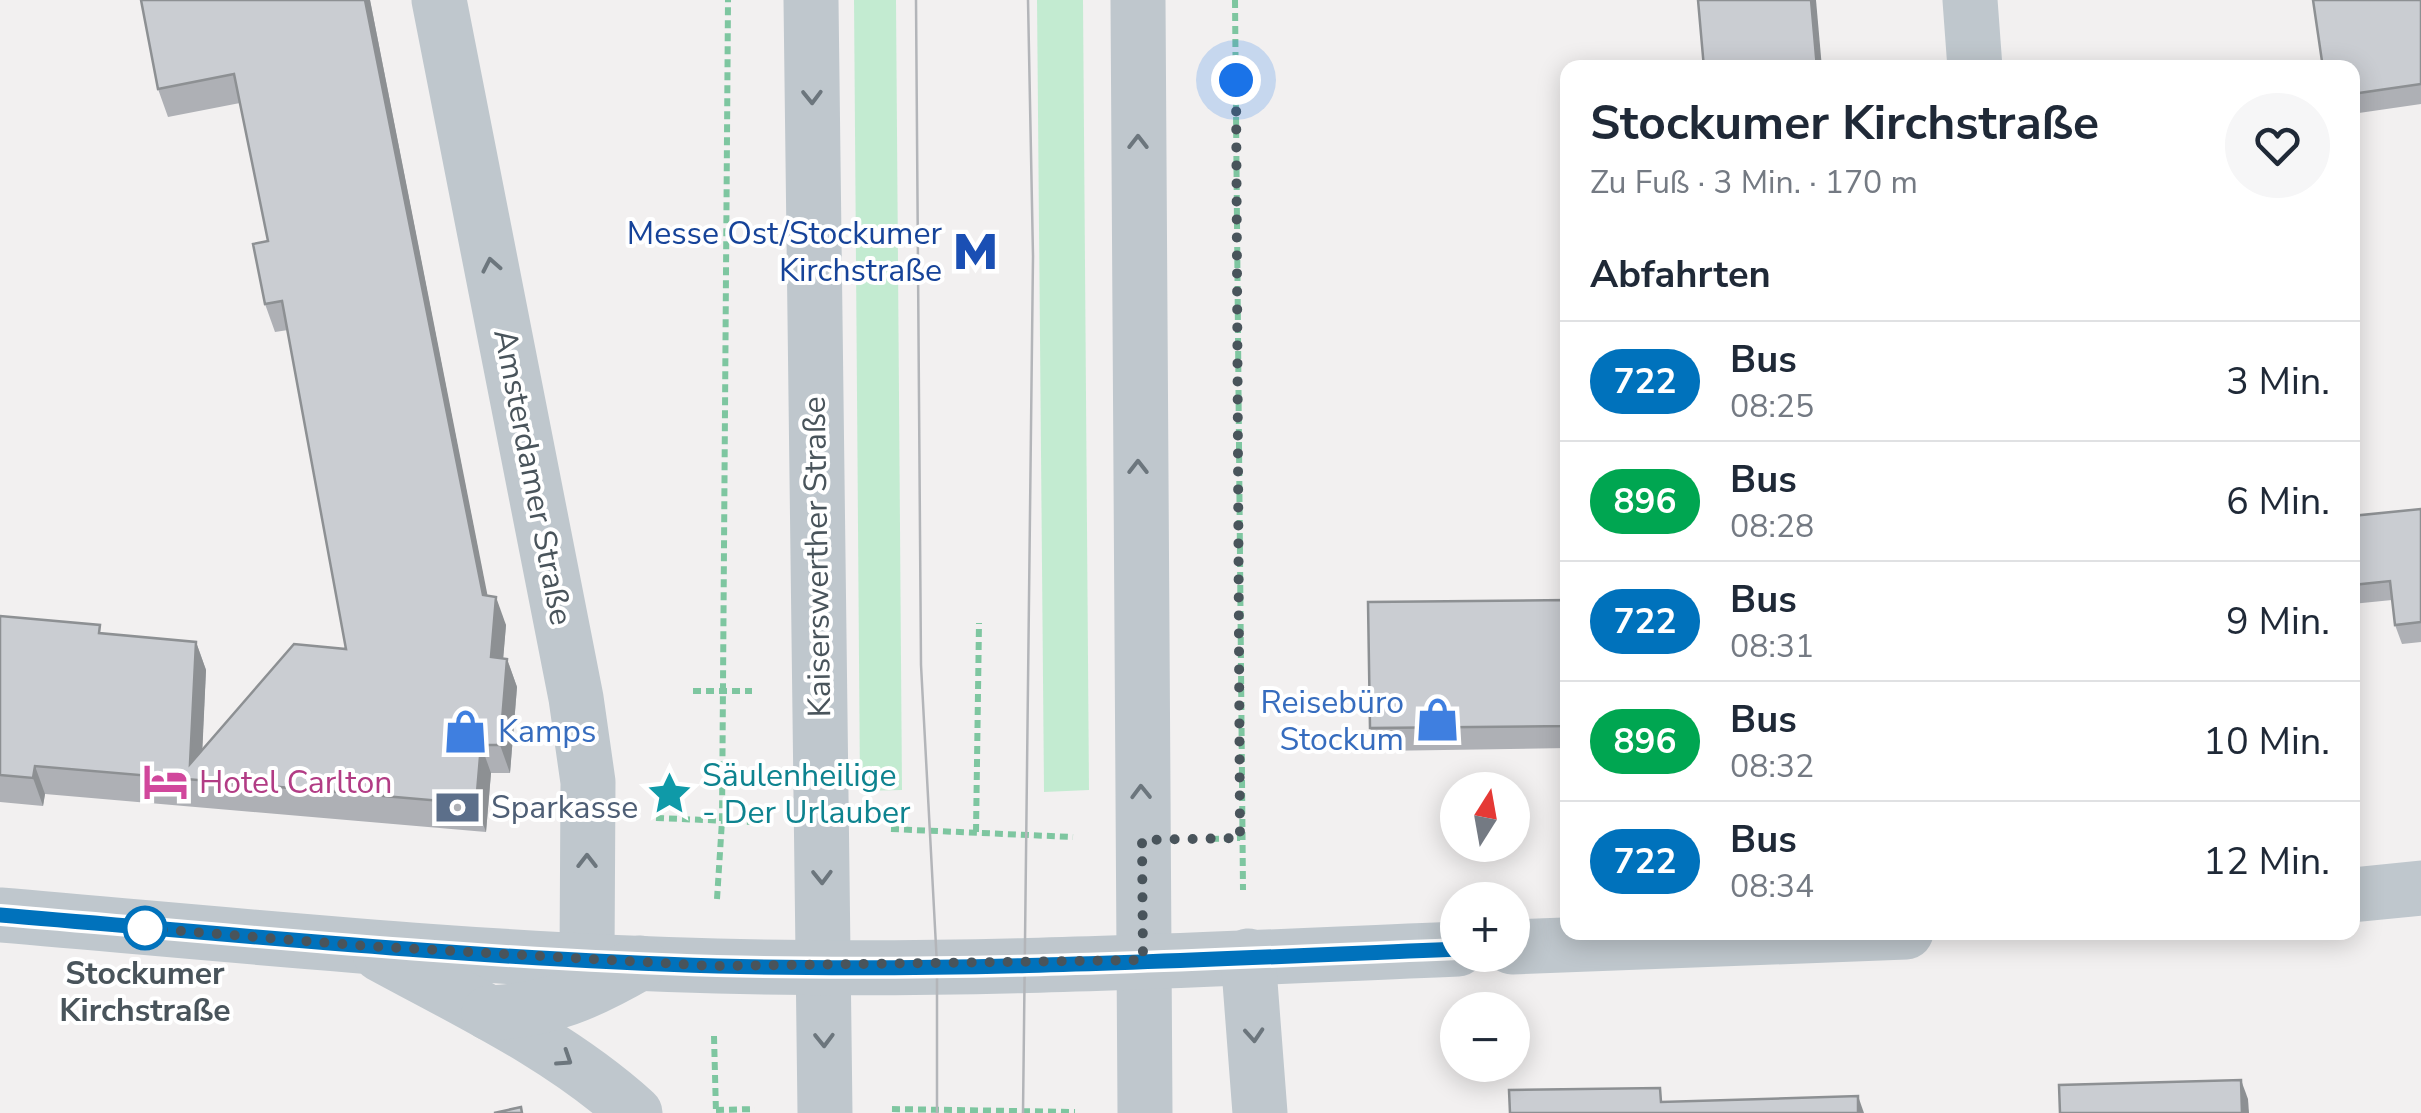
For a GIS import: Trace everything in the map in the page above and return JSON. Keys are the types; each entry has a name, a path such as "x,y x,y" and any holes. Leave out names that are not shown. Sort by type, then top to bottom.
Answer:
{"street":[{"name":"Amsterdamer Straße","path":"439,0 576,698 588,782 586,959"},
{"name":"Kaiserswerther Straße","path":"811,0 825,1111"},
{"path":"1138,0 1144,1113"},
{"path":"1970,0 1974,60"},
{"path":"2360,894 2421,888"},
{"path":"0,915 366,946 712,966 824,968 1440,950"},
{"path":"1530,946 1696,940"},
{"path":"366,946 489,1013 601,1082 635,1113"},
{"path":"1248,956 1260,1113"},
{"path":"489,1013 546,1008 581,996 640,962"}],"path":[{"path":"712,966 722,821 728,0"},
{"path":"1236,0 1240,838 1248,956"},
{"path":"976,832 979,623"},
{"path":"587,814 1142,840 1240,838"},
{"path":"716,1110 1144,1113"}],"green space":[{"path":"854,0 896,0 902,790 860,791"},
{"path":"1037,0 1083,0 1089,790 1044,792"}],"building":[{"path":"141,0 365,0 483,595 496,597 491,657 507,659 500,745 481,745 476,804 35,766 33,778 0,775 0,616 100,625 99,633 196,642 190,764 294,644 346,649 282,301 265,304 253,244 268,241 234,74 158,89"},
{"path":"1698,0 1811,0 1816,60 1703,60"},
{"path":"2313,0 2421,0 2421,84 2360,93 2360,60 2322,60"},
{"path":"2421,509 2421,622 2395,625 2390,581 2360,584 2360,515"},
{"path":"1560,600 1560,726 1370,728 1368,602"},
{"path":"2241,1080 2242,1113 2060,1113 2059,1085"},
{"path":"1660,1088 1661,1102 1858,1096 1858,1113 1510,1113 1509,1090"},
{"path":"521,1107 522,1113 494,1113"}],"tram line":[{"path":"916,0 921,665 937,965 937,1113"},
{"path":"1023,1113 1033,256 1028,0"}],"bus line":[{"name":"722","path":"0,915 366,946 712,966 824,968 1440,950"}],"place":[{"name":"Messe Ost/Stockumer Kirchstraße","path":"975,251"},
{"name":"Reisebüro Stockum","path":"1437,720"},
{"name":"Kamps","path":"465,731"},
{"name":"Hotel Carlton","path":"166,782"},
{"name":"Säulenheilige - Der Urlauber","path":"669,793"},
{"name":"Sparkasse","path":"458,807"},
{"name":"Stockumer Kirchstraße","path":"145,928"}],"route":[{"path":"145,928 366,946 712,966 824,968 1143,960 1142,840 1240,838 1236,80"}]}
